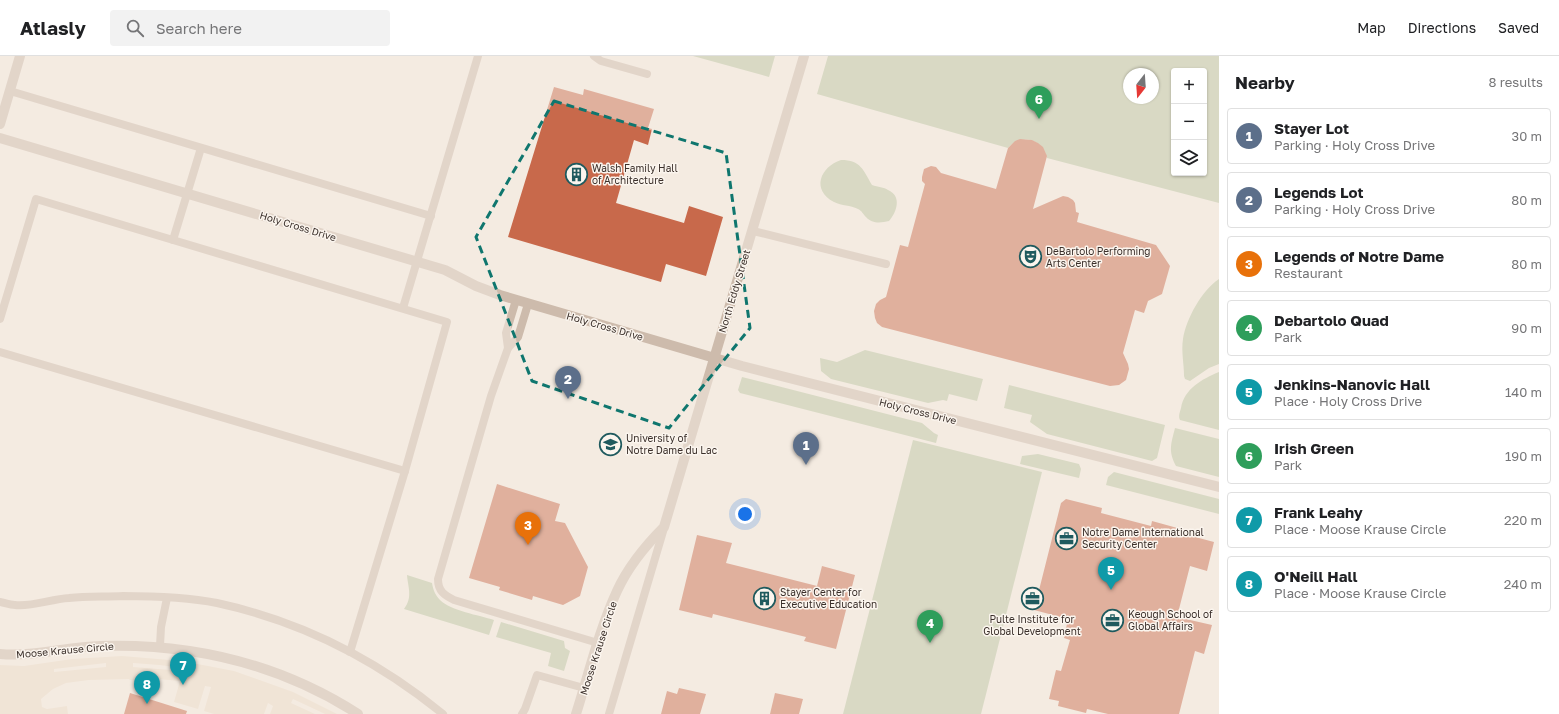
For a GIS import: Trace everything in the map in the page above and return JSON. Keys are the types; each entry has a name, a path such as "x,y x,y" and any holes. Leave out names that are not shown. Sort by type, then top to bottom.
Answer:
{"street":[{"path":"0,124 20,56"},
{"name":"North Eddy Street","path":"664,527 804,56"},
{"name":"Holy Cross Drive","path":"0,138 445,270 476,286 528,304 714,358 1219,487"},
{"name":"Moose Krause Circle","path":"576,714 606,617 622,583 629,569 664,527"},
{"name":"Moose Krause Circle","path":"0,654 24,655 62,649 99,646 160,646 221,657 279,674 317,691 358,714"}],"lane":[{"path":"403,308 478,56"},
{"path":"594,56 601,61 647,74"},
{"path":"10,91 431,216"},
{"path":"173,240 201,148"},
{"path":"0,319 36,199 447,322 405,471 350,652"},
{"path":"752,231 886,264"},
{"path":"508,348 506,333 516,300"},
{"path":"528,304 518,337 508,348 489,403 438,579 438,587 444,595 454,600 598,643"},
{"path":"0,352 405,471"},
{"path":"609,714 664,527"},
{"path":"0,602 24,605 68,598 137,596 189,599 216,603 283,622 330,641 370,662 409,688 443,714"},
{"path":"160,646 161,627 167,598"},
{"path":"522,714 525,710 537,675 584,688"}],"highlighted area":[{"path":"554,101 726,153 750,328 669,428 532,381 476,237"}],"green space":[{"path":"693,56 775,56 769,77"},
{"path":"828,56 1219,56 1219,203 1047,158 1041,146 1031,140 1013,143 1008,148 817,94"},
{"path":"841,160 848,160 857,164 864,170 872,185 886,189 895,196 897,200 896,209 889,221 871,221 858,209 834,202 822,191 821,179 823,173 834,163"},
{"path":"1219,279 1219,364 1209,368 1190,381 1185,379 1184,376 1182,348 1185,331 1191,314 1201,298"},
{"path":"865,350 983,379 977,401 949,394 947,401 943,400 928,403 831,379 821,371 820,358 837,362"},
{"path":"1219,372 1219,430 1180,420 1179,414 1183,401 1190,390 1200,381"},
{"path":"742,377 922,423 938,435 936,443 740,393 738,390"},
{"path":"1009,385 1165,425 1157,458 1152,461 1047,434 1030,422 1032,415 1004,408"},
{"path":"1175,428 1219,439 1219,477 1176,466 1171,452"},
{"path":"913,440 1042,472 981,714 843,714"},
{"path":"1038,454 1079,464 1081,469 1079,478 1020,464 1022,456"},
{"path":"1114,472 1219,499 1219,514 1106,485 1108,477"},
{"path":"407,575 432,583 434,592 445,604 494,620 489,635 404,609 407,605 409,596"},
{"path":"501,622 564,641 565,648 570,651 564,671 548,666 551,653 496,637"}],"shaded area":[{"path":"122,656 182,661 234,671 293,692 337,714 325,714 293,699 291,703 315,714 270,714 273,706 268,703 264,714 214,714 204,711 211,687 205,686 198,709 174,702 180,681 147,678 147,681 129,679 89,680 66,683 53,689 41,699 42,707 47,709 67,706 68,714 0,714 0,665 24,666 72,659","holes":["106,663 106,667 54,672 54,669","133,663 159,665 185,668 184,671 133,667"]}],"building":[{"name":"Walsh Family Hall of Architecture","path":"554,87 583,95 584,89 654,109 648,128 652,129 648,145 634,140 616,203 684,223 689,206 723,217 706,276 666,264 661,282 508,237"},
{"name":"DeBartolo Performing Arts Center","path":"1020,139 1032,140 1038,143 1043,147 1047,156 1033,209 1063,196 1068,197 1073,200 1075,203 1076,212 1079,213 1077,222 1156,245 1170,266 1162,294 1148,301 1144,313 1135,310 1123,353 1129,369 1126,380 1119,385 1110,386 882,327 877,323 874,311 876,304 886,297 900,245 908,247 925,184 922,181 924,169 931,166 936,167 941,173 996,189 1008,148 1015,141"},
{"path":"497,484 560,504 555,521 565,523 588,567 580,596 563,605 533,596 532,600 499,590 500,587 469,578"},
{"path":"1066,499 1102,508 1101,513 1151,526 1152,521 1181,529 1180,533 1214,542 1207,571 1190,566 1177,617 1212,625 1204,654 1195,651 1179,714 1108,714 1087,709 1086,713 1058,706 1059,701 1049,699 1056,670 1061,671 1070,640 1064,638 1068,619 1034,610 1061,503"},
{"name":"Stayer Center for Executive Education","path":"697,535 732,543 726,563 817,586 822,566 855,575 836,649 804,641 806,637 713,614 712,618 679,610"},
{"path":"679,688 706,694 700,714 661,714 667,691 677,694"},
{"path":"130,693 187,711 186,714 124,714"},
{"path":"775,693 803,699 799,714 770,714"}],"place":[{"name":"Irish Green","path":"1039,119"},
{"name":"Walsh Family Hall of Architecture","path":"576,174"},
{"name":"DeBartolo Performing Arts Center","path":"1030,257"},
{"name":"Legends Lot","path":"568,399"},
{"name":"University of Notre Dame du Lac","path":"610,444"},
{"name":"Stayer Lot","path":"806,465"},
{"name":"Notre Dame International Security Center","path":"1067,538"},
{"name":"Legends of Notre Dame","path":"528,545"},
{"name":"Jenkins-Nanovic Hall","path":"1111,590"},
{"name":"Stayer Center for Executive Education","path":"765,598"},
{"name":"Pulte Institute for Global Development","path":"1032,599"},
{"name":"Keough School of Global Affairs","path":"1112,620"},
{"name":"Debartolo Quad","path":"930,643"},
{"name":"Frank Leahy","path":"183,685"},
{"name":"O'Neill Hall","path":"147,704"}]}
